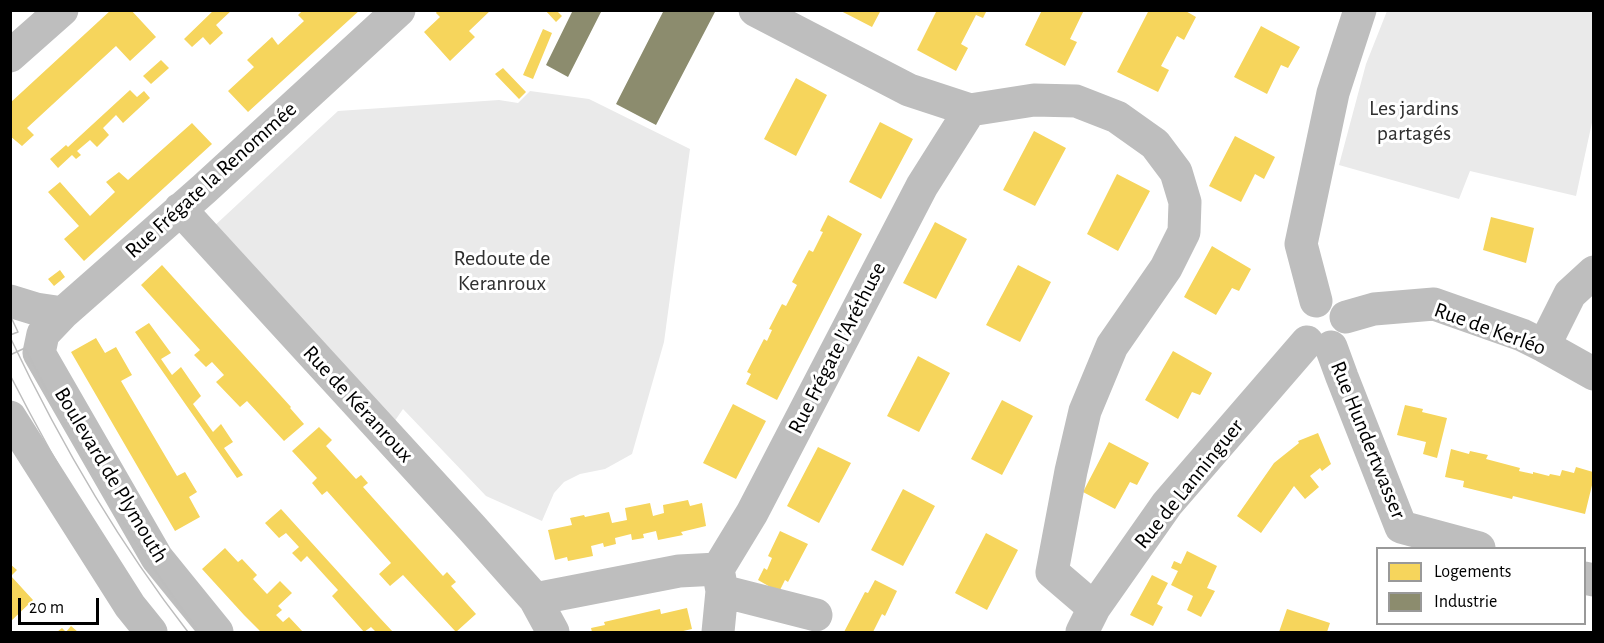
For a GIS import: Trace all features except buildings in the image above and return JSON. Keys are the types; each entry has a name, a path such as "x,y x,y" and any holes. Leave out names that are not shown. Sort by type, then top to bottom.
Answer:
{"main road":[{"path":"10,417 130,606 151,633"}],"street":[{"path":"10,56 62,10"},
{"name":"Rue Frégate la Renommée","path":"63,313 399,10"},
{"path":"755,10 909,90 970,110 1034,100 1076,101 1117,117 1155,144 1176,172 1185,202 1184,232 1166,268 1112,346 1085,411 1071,471 1052,572 1088,620"},
{"path":"1316,301 1300,244 1333,93 1360,10"},
{"name":"Rue Frégate l'Aréthuse","path":"717,633 720,580 752,513 922,186 970,110"},
{"name":"Rue de Kéranroux","path":"180,209 535,599 553,633"},
{"path":"1544,346 1570,294 1593,272"},
{"path":"10,301 36,309 63,313"},
{"path":"1316,301 1335,303 1346,317 1346,332 1342,338 1319,345 1300,332 1299,318 1305,307 1316,301"},
{"name":"Rue de Kerléo","path":"1346,317 1374,309 1434,304 1522,335 1593,374"},
{"name":"Boulevard de Plymouth","path":"63,313 43,334 39,353 157,558 217,633"},
{"name":"Rue de Lanninguer","path":"1088,620 1167,504 1319,345"},
{"name":"Rue Hundertwasser","path":"1319,345 1342,377 1401,527 1472,547"},
{"path":"535,599 679,572 720,580 816,615"}],"green space":[{"name":"Les jardins partagés","path":"1387,11 1593,11 1593,118 1576,196 1470,171 1459,199 1339,165 1366,64"},
{"name":"Redoute de Keranroux","path":"530,91 589,99 690,149 664,342 632,454 605,469 580,474 564,482 554,493 542,521 486,496 403,409 392,425 211,229 338,111 499,100 518,103"}],"tram line":[{"path":"10,315 18,332 10,335"},
{"path":"10,337 69,452 91,489 162,598 188,632"},
{"path":"10,355 25,348 106,494 151,564 199,632"},
{"path":"10,375 83,507 123,571 167,632"}]}
